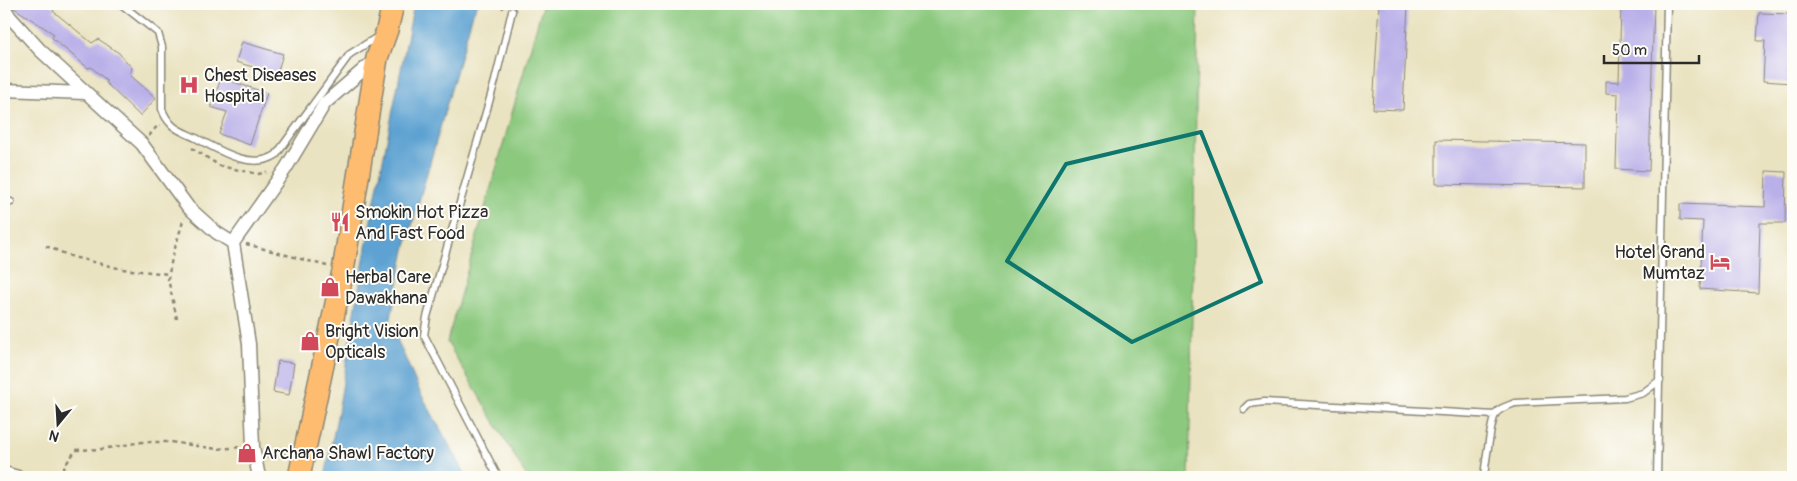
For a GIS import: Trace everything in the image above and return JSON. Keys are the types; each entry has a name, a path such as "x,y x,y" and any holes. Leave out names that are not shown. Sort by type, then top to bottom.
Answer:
{"highway":[{"path":"314,477 355,273 373,122 377,58 387,30 393,4"},
{"path":"299,477 373,122 405,4"}],"street":[{"path":"4,7 10,17 40,50 142,144 188,207 217,233 233,243"},
{"path":"259,477 254,453 249,344 233,243 286,168 325,103 377,58"},
{"path":"4,90 85,93"},
{"path":"4,473 18,477"}],"lane":[{"path":"121,4 158,33 161,39 162,109 165,117 173,127 228,154 244,159 268,160 276,155 350,54 387,30"},
{"path":"1657,477 1667,4"},
{"path":"498,477 424,335 427,317 495,81 512,11"},
{"path":"1484,477 1495,415 1502,408 1515,403 1625,398 1643,393 1660,380"},
{"path":"1244,408 1249,404 1264,402 1495,415"}],"path":[{"path":"494,4 498,6"},
{"path":"142,144 158,125 166,130"},
{"path":"189,146 220,166"},
{"path":"177,319 168,278 172,258 188,207"},
{"path":"233,243 269,249 343,271"},
{"path":"46,246 73,257 122,270 169,274"},
{"path":"59,477 76,450 102,449 142,442 171,442 254,453 304,452"}],"highlighted area":[{"path":"1201,132 1261,282 1132,342 1007,261 1066,164"}],"green space":[{"path":"543,4 1198,4 1189,477 527,477 447,342"}],"water":[{"path":"414,4 478,4 473,13 405,250 390,323 420,392 467,477 325,477 369,230"}],"building":[{"path":"12,4 49,4 55,8 53,11 92,43 98,39 119,53 132,68 130,75 156,98 140,116 106,83 106,80 91,67 88,68 52,38 54,34 14,8"},
{"path":"1379,4 1408,4 1403,110 1373,109"},
{"path":"1621,4 1654,4 1649,171 1616,169 1618,94 1606,93 1606,81 1619,82"},
{"path":"1759,13 1793,14 1791,83 1763,81 1765,41 1757,41"},
{"path":"242,42 283,54 277,74 236,62"},
{"path":"221,78 267,93 250,145 219,134 227,112 211,107"},
{"path":"1436,140 1585,143 1585,187 1436,184"},
{"path":"1766,171 1786,172 1785,223 1760,223 1758,293 1700,289 1703,221 1680,220 1680,204 1765,207"},
{"path":"278,361 294,363 289,395 273,392"}],"place":[{"name":"Chest Diseases Hospital","path":"189,85"},
{"name":"Smokin Hot Pizza And Fast Food","path":"340,222"},
{"name":"Hotel Grand Mumtaz","path":"1720,262"},
{"name":"Herbal Care Dawakhana","path":"330,287"},
{"name":"Bright Vision Opticals","path":"310,341"},
{"name":"Archana Shawl Factory","path":"247,453"}]}
